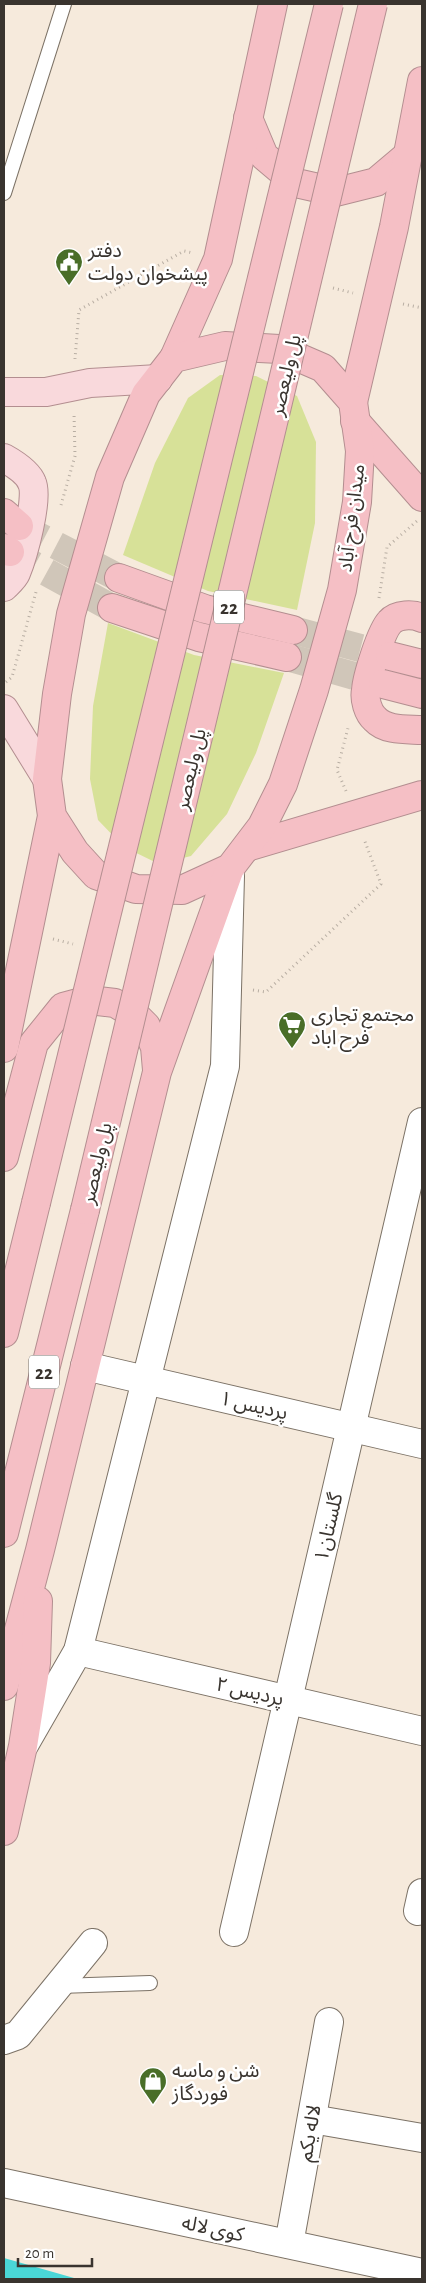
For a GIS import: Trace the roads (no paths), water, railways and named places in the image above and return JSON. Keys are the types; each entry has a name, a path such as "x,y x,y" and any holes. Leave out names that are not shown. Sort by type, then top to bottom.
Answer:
{"highway":[{"name":"میدان فرح آباد","path":"273,4 218,259 166,368 146,394 110,478 71,614 56,694 47,779 52,816 75,852 96,875 136,889 182,890 230,868 262,826 283,784 314,690 342,590 357,502 360,450 354,411"},
{"name":"22","path":"4,1333 329,4"},
{"name":"پل ولیعصر","path":"4,1533 85,1210 373,4"},
{"path":"354,411 394,227 422,81"},
{"path":"248,118 264,156 296,183 336,192 376,182 408,155"},
{"path":"166,368 225,346 279,349 323,368 354,411 422,497"},
{"path":"119,578 205,609 293,630"},
{"path":"112,608 199,637 287,657"},
{"path":"422,618 402,616 390,621 382,635 365,692 368,706 374,719 390,728 422,730"},
{"path":"390,656 422,664"},
{"path":"383,684 422,694"},
{"path":"247,847 422,794"},
{"path":"4,1048 12,974 52,816"},
{"path":"4,1686 40,1550 157,1072 230,868"},
{"path":"4,1157 34,1043 63,1008 90,1000 115,1003 135,1015 146,1026 155,1047 157,1072"},
{"path":"4,1831 23,1746 36,1663 40,1550"}],"main road":[{"path":"4,392 46,392 166,368"},
{"path":"4,458 14,464 32,481 35,492 34,507 16,574 4,587"},
{"path":"4,709 47,779"}],"street":[{"path":"23,1746 78,1651 225,1066 230,868"},
{"name":"گلستان۱","path":"234,1932 422,1122"},
{"name":"پردیس ۱","path":"85,1366 422,1444"},
{"name":"پردیس ۲","path":"78,1651 422,1731"},
{"path":"4,2040 18,2035 93,1943"},
{"name":"لاله یکم","path":"289,2244 329,2022"},
{"path":"312,2119 422,2138"},
{"name":"کوی لاله","path":"4,2183 422,2273"},
{"path":"343,2256 362,2279"}],"lane":[{"path":"4,193 64,4"},
{"path":"58,1986 150,1983"}],"water":[{"path":"4,2258 74,2278 4,2279"}],"tunnel":[{"path":"19,526 119,578"},
{"path":"10,552 112,608"},
{"path":"293,630 390,656"},
{"path":"287,657 383,684"}],"place":[{"name":"دفتر پیشخوان دولت","path":"69,286"},
{"name":"مجتمع تجاری فرح اباد","path":"292,1049"},
{"name":"شن و ماسه فوردگاز","path":"153,2105"}]}
